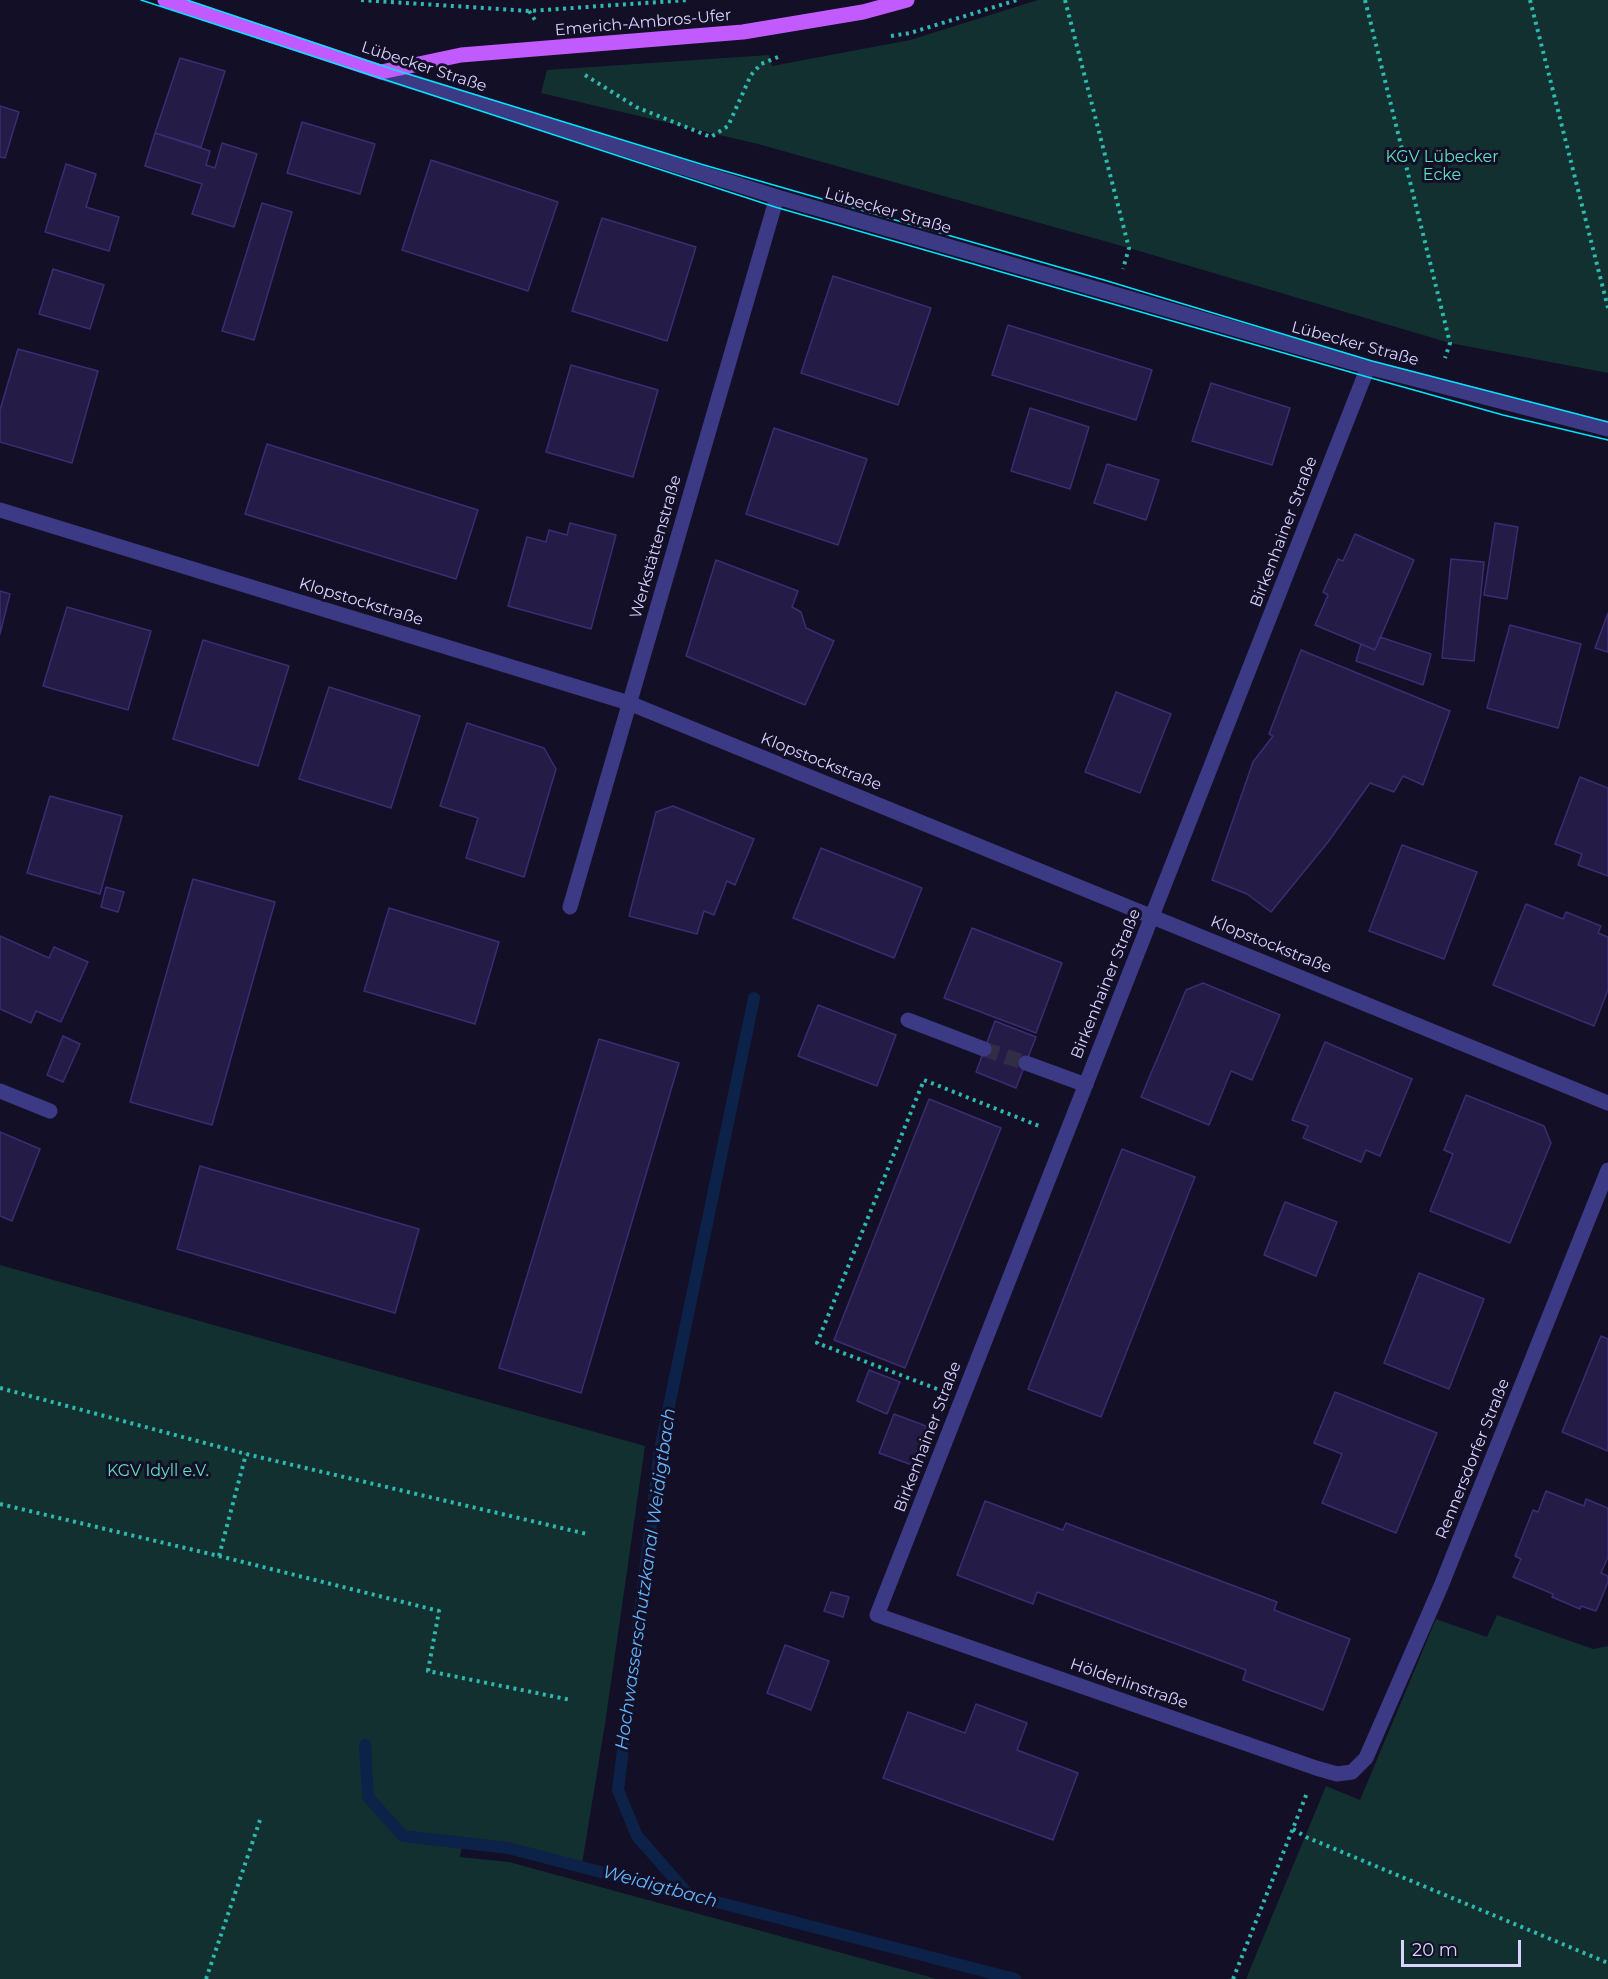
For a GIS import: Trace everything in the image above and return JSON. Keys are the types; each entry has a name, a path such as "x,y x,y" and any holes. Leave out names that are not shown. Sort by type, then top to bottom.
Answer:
{"main road":[{"name":"Lübecker Straße","path":"165,0 381,72"},
{"name":"Emerich-Ambros-Ufer","path":"381,72 461,55 743,33 863,12 907,0"}],"street":[{"name":"Lübecker Straße","path":"381,72 777,197 1116,296 1368,367 1608,429"},
{"name":"Werkstättenstraße","path":"570,907 777,197"},
{"name":"Birkenhainer Straße","path":"877,1615 1368,367"},
{"name":"Klopstockstraße","path":"0,510 629,703 1608,1103"},
{"path":"908,1020 984,1049"},
{"path":"1026,1063 1086,1085"},
{"path":"0,1090 50,1111"},
{"name":"Rennersdorfer Straße","path":"1365,1758 1441,1586 1608,1170"},
{"name":"Hölderlinstraße","path":"877,1615 1316,1768 1337,1774 1353,1772 1365,1758"}],"path":[{"path":"361,0 529,11 688,0"},
{"path":"1065,0 1129,248 1116,296"},
{"path":"1365,0 1450,343 1437,385"},
{"path":"1530,0 1608,308"},
{"path":"529,11 556,48 577,69 636,107 711,136 728,126 751,75 760,64 781,56"},
{"path":"962,1399 817,1342 924,1080 1066,1136"},
{"path":"0,1388 246,1454 587,1534"},
{"path":"219,1556 246,1454"},
{"path":"0,1504 439,1611 428,1671 571,1700"},
{"path":"1233,1979 1316,1768"},
{"path":"206,1979 260,1820"},
{"path":"1293,1829 1306,1837 1608,1963"}],"green space":[{"name":"KGV Lübecker Ecke","path":"1038,0 1608,0 1608,373 1450,343 1129,248 758,144 541,93 547,70 769,55 772,66 910,40"},
{"name":"KGV Idyll e.V.","path":"0,1265 645,1446 605,1724 581,1870 502,1850 462,1846 460,1857 509,1862 937,1979 0,1979"},
{"path":"1497,1615 1593,1649 1608,1646 1608,1979 1246,1979 1326,1786 1360,1800 1436,1619 1487,1637"}],"building":[{"path":"180,58 225,71 201,147 155,133"},
{"path":"0,106 19,112 5,158 0,157"},
{"path":"302,122 375,144 360,194 287,173"},
{"path":"155,133 210,151 206,165 215,168 222,143 257,154 234,227 192,214 202,184 145,166"},
{"path":"431,160 558,202 528,291 402,250"},
{"path":"66,164 96,174 86,207 119,217 109,251 45,232"},
{"path":"262,203 292,212 254,340 222,331"},
{"path":"602,218 696,247 667,341 572,311"},
{"path":"53,269 104,285 90,329 39,314"},
{"path":"833,276 931,308 898,405 801,373"},
{"path":"1008,325 1152,370 1136,420 992,375"},
{"path":"18,349 98,371 72,463 0,442 0,410"},
{"path":"571,365 658,390 633,477 546,452"},
{"path":"1211,383 1290,408 1272,465 1192,441"},
{"path":"1030,408 1089,427 1070,489 1011,471"},
{"path":"774,428 867,459 838,545 746,514"},
{"path":"267,444 478,510 456,579 245,514"},
{"path":"1107,464 1159,480 1146,520 1094,503"},
{"path":"570,523 616,535 591,629 508,606 527,537 546,542 549,530 567,535"},
{"path":"1495,523 1518,527 1507,599 1484,595"},
{"path":"1355,534 1414,560 1375,650 1315,625 1328,595 1323,592 1338,559 1343,561"},
{"path":"1451,559 1484,562 1474,661 1442,658"},
{"path":"716,560 798,591 792,607 801,612 806,628 834,641 805,705 686,656"},
{"path":"0,591 10,594 0,634"},
{"path":"67,607 151,631 128,710 43,686"},
{"path":"1608,613 1608,652 1595,648"},
{"path":"1510,625 1581,644 1558,728 1487,708"},
{"path":"1380,637 1431,654 1423,685 1356,661 1361,644 1375,650"},
{"path":"203,640 289,666 258,766 173,739"},
{"path":"1301,650 1450,711 1423,785 1403,776 1394,792 1370,783 1328,842 1271,912 1247,894 1212,880 1253,762 1273,736 1269,734"},
{"path":"329,687 420,716 391,808 299,779"},
{"path":"1116,692 1171,714 1140,793 1085,772"},
{"path":"467,723 544,748 556,769 524,877 466,858 478,818 440,806"},
{"path":"1580,777 1608,788 1608,876 1578,865 1582,854 1555,844"},
{"path":"50,796 122,816 100,894 27,873"},
{"path":"673,806 754,839 735,885 727,881 714,915 704,911 697,934 629,916 656,812"},
{"path":"1402,845 1477,872 1444,959 1369,931"},
{"path":"821,848 922,888 894,958 793,918"},
{"path":"193,879 275,902 212,1125 130,1102"},
{"path":"106,887 124,892 118,912 101,907"},
{"path":"1526,904 1563,919 1566,912 1601,926 1598,933 1608,937 1608,990 1594,1026 1493,985"},
{"path":"389,908 499,942 475,1024 364,991"},
{"path":"972,928 1062,963 1036,1033 944,998"},
{"path":"0,936 49,958 54,947 88,962 61,1022 36,1011 31,1023 0,1009"},
{"path":"1203,983 1280,1015 1252,1080 1231,1071 1209,1125 1141,1097 1186,990"},
{"path":"818,1005 896,1035 877,1086 798,1056"},
{"path":"995,1021 1036,1037 1016,1088 976,1072"},
{"path":"63,1036 80,1044 63,1082 47,1075"},
{"path":"599,1039 679,1063 581,1393 499,1368"},
{"path":"1325,1042 1412,1079 1380,1156 1366,1150 1361,1162 1303,1138 1308,1126 1292,1120"},
{"path":"1466,1095 1544,1126 1551,1143 1510,1243 1430,1211 1453,1154 1444,1150"},
{"path":"929,1099 1001,1128 905,1368 834,1340"},
{"path":"0,1132 40,1149 12,1221 0,1216"},
{"path":"1122,1149 1195,1177 1101,1417 1028,1389"},
{"path":"200,1166 419,1229 395,1313 177,1249"},
{"path":"1285,1202 1337,1222 1316,1276 1264,1255"},
{"path":"1419,1273 1484,1299 1449,1389 1384,1363"},
{"path":"1601,1336 1608,1339 1608,1451 1562,1432"},
{"path":"869,1370 900,1382 887,1414 857,1401"},
{"path":"1335,1392 1437,1433 1396,1533 1322,1503 1342,1454 1314,1443"},
{"path":"894,1414 926,1426 912,1465 879,1453"},
{"path":"1546,1491 1584,1506 1586,1499 1608,1508 1608,1557 1601,1573 1608,1576 1608,1582 1596,1611 1581,1606 1580,1609 1552,1597 1553,1594 1513,1577 1521,1559 1515,1556 1533,1510 1538,1512"},
{"path":"985,1501 1063,1530 1066,1523 1277,1602 1274,1610 1350,1639 1323,1710 1243,1680 1246,1670 1037,1592 1033,1604 957,1575"},
{"path":"831,1592 849,1597 843,1617 824,1611"},
{"path":"785,1645 829,1661 811,1710 767,1693"},
{"path":"976,1704 1027,1723 1017,1750 1078,1773 1053,1840 883,1778 908,1712 965,1733"}],"waterway":[{"name":"Hochwasserschutzkanal Weidigtbach","path":"687,1893 637,1836 618,1790 660,1449 754,998"},
{"name":"Weidigtbach","path":"365,1745 368,1797 403,1836 508,1848 1015,1979"}],"tunnel":[{"path":"984,1049 1026,1063"}],"tram line":[{"path":"141,0 775,207 1503,415 1608,440"},
{"path":"187,0 395,70 704,165 1104,280 1372,361 1608,422"}]}
